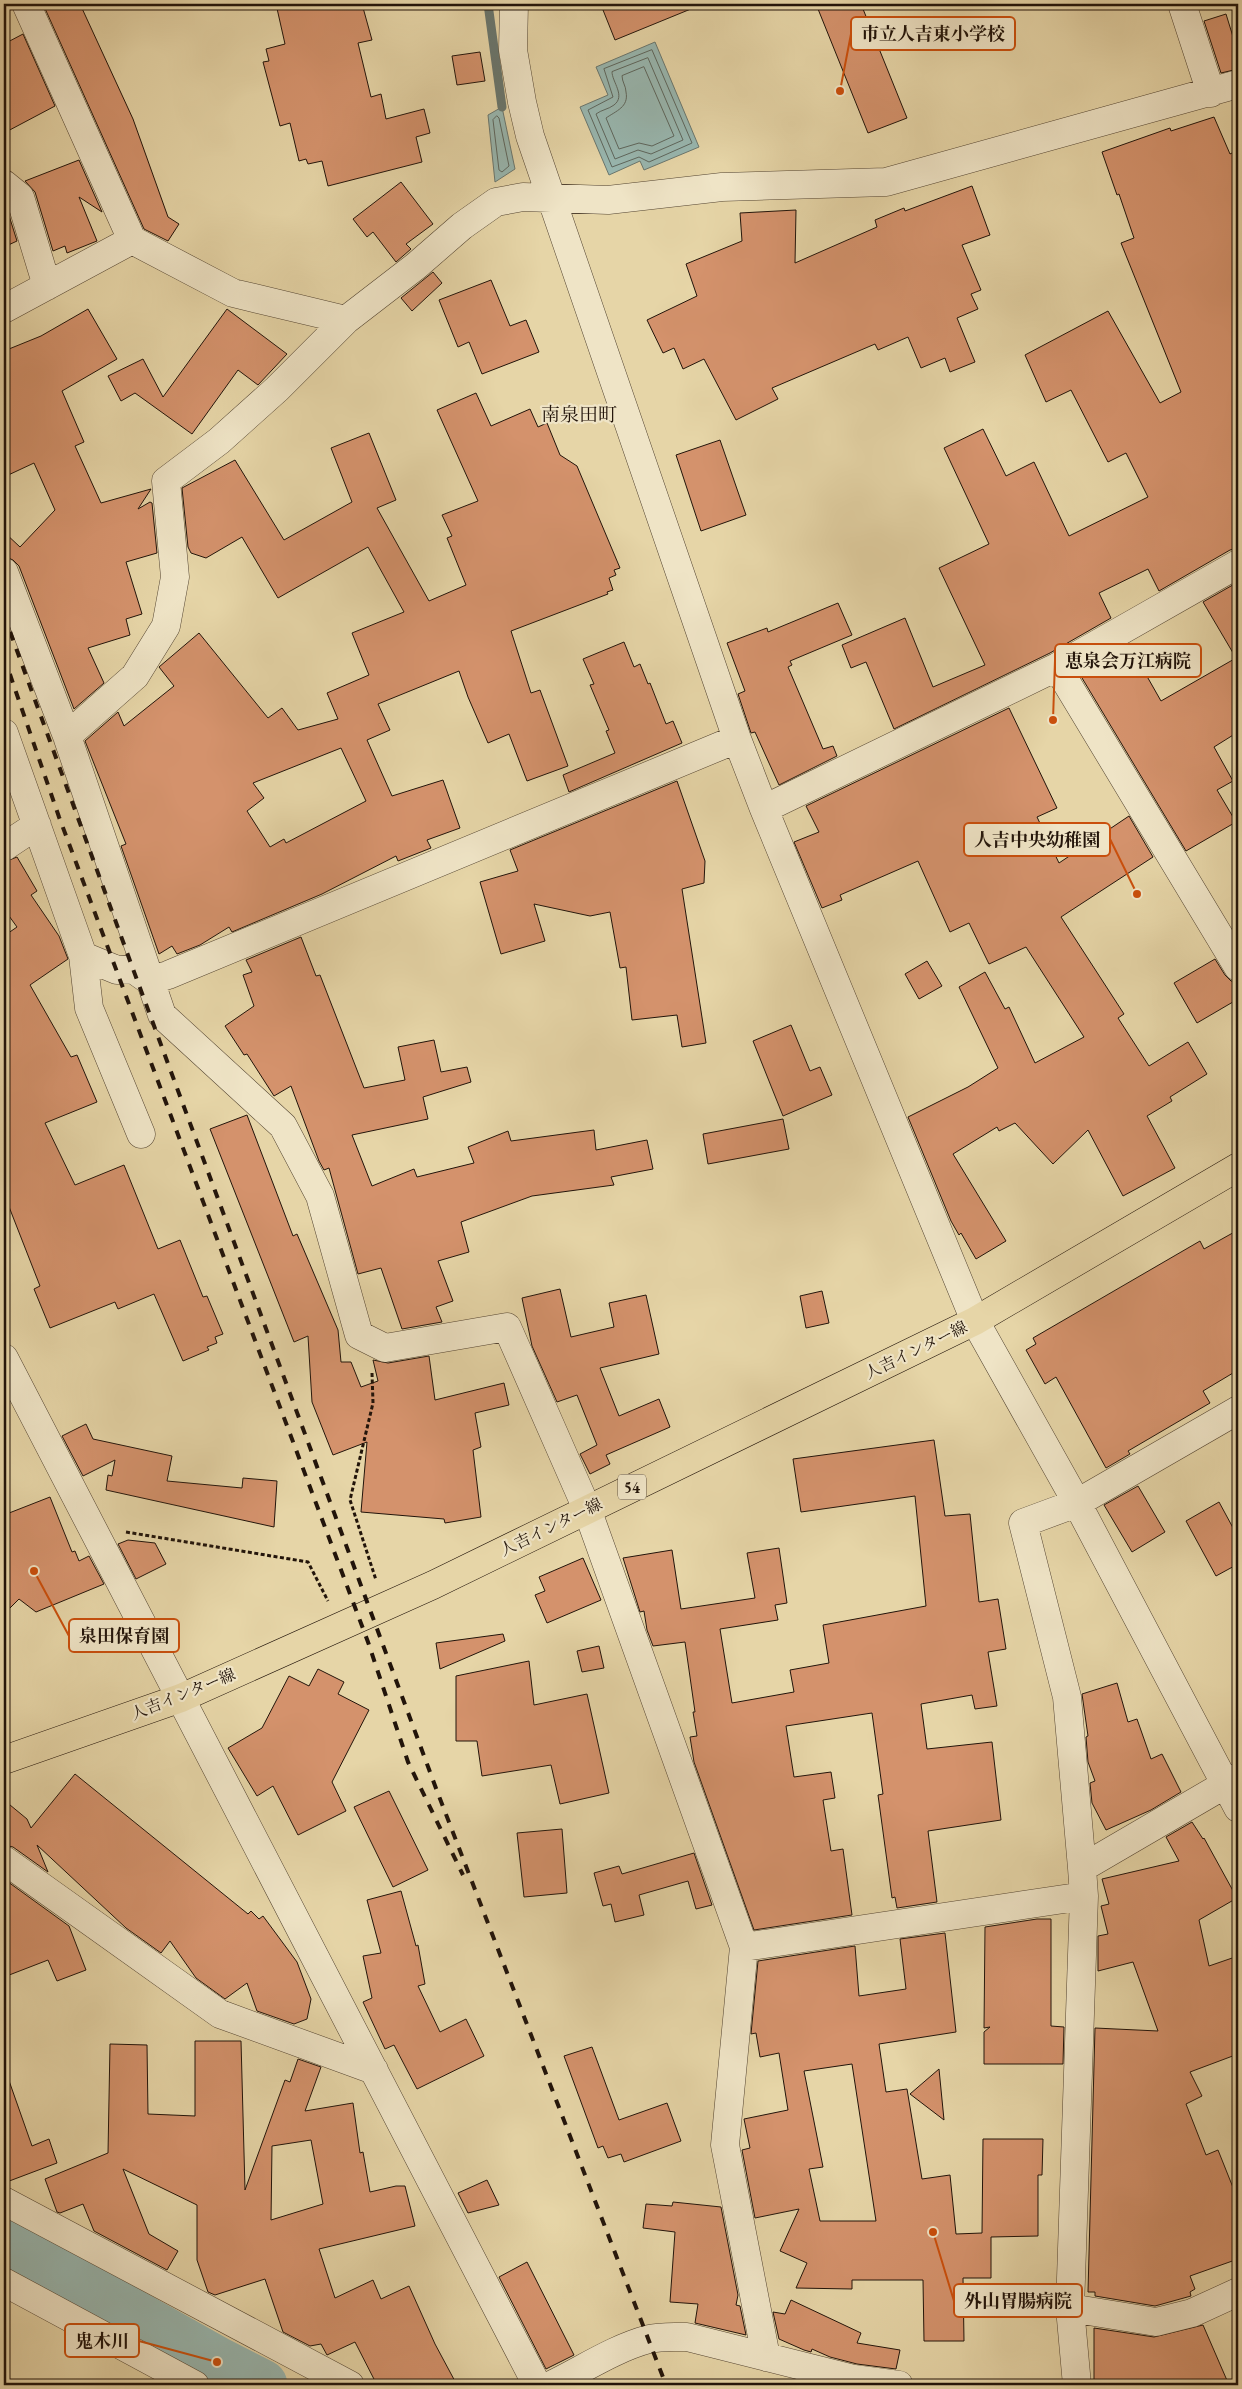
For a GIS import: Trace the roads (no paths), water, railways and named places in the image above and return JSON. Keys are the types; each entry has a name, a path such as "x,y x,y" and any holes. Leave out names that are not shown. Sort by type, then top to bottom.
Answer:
{"main road":[{"name":"人吉インター線","path":"4,1760 181,1698 385,1606 587,1509 975,1321 1238,1167"}],"street":[{"path":"514,4 514,50 522,102 530,136 737,739 764,808 975,1321 1231,1781 1238,1808"},
{"path":"1182,4 1211,93"},
{"path":"27,6 132,240 232,292 346,320"},
{"path":"67,736 135,676 166,626 175,577 166,481 219,441 277,389 346,320 416,266 462,226 496,202 523,197 608,200 722,187 886,182 1238,84"},
{"path":"4,184 20,198 47,286"},
{"path":"4,309 132,240"},
{"path":"764,808 1056,667 1238,564"},
{"path":"4,572 67,736 162,1015 283,1126 320,1196 359,1334 385,1348 507,1328 587,1509 744,1947 725,2145 766,2357"},
{"path":"1056,667 1238,968"},
{"path":"4,733 83,956 89,1008 141,1134"},
{"path":"150,981 737,739"},
{"path":"4,847 37,824"},
{"path":"83,956 118,970 133,969 150,981"},
{"path":"4,1358 537,2385"},
{"path":"1077,2385 1070,2308 1084,1896 1066,1697 1023,1523 1077,1503 1238,1410"},
{"path":"1082,1868 1231,1781"},
{"path":"4,1860 220,2014 374,2070"},
{"path":"744,1947 1084,1896"},
{"path":"4,2201 350,2385"},
{"path":"4,2282 196,2385"},
{"path":"1070,2308 1156,2322 1192,2313 1238,2292"},
{"path":"551,2385 617,2352 648,2339 667,2336 687,2337 854,2379 899,2385"}],"water":[{"path":"655,42 699,147 644,170 640,161 609,175 580,107 608,95 596,67"},
{"path":"502,107 515,169 495,182 488,115"}],"waterway":[{"path":"488,4 502,107"},
{"path":"4,2242 217,2362 262,2385"}],"railway":[{"path":"4,615 437,1791 666,2385"},
{"path":"4,657 59,817 368,1642 408,1762 463,1875"}],"place":[{"name":"市立人吉東小学校","path":"840,91"},
{"name":"恵泉会万江病院","path":"1053,720"},
{"name":"人吉中央幼稚園","path":"1137,894"},
{"name":"泉田保育園","path":"34,1571"},
{"name":"外山胃腸病院","path":"933,2232"},
{"name":"鬼木川","path":"217,2362"}],"district":[{"name":"南泉田町","path":"579,414"}]}
